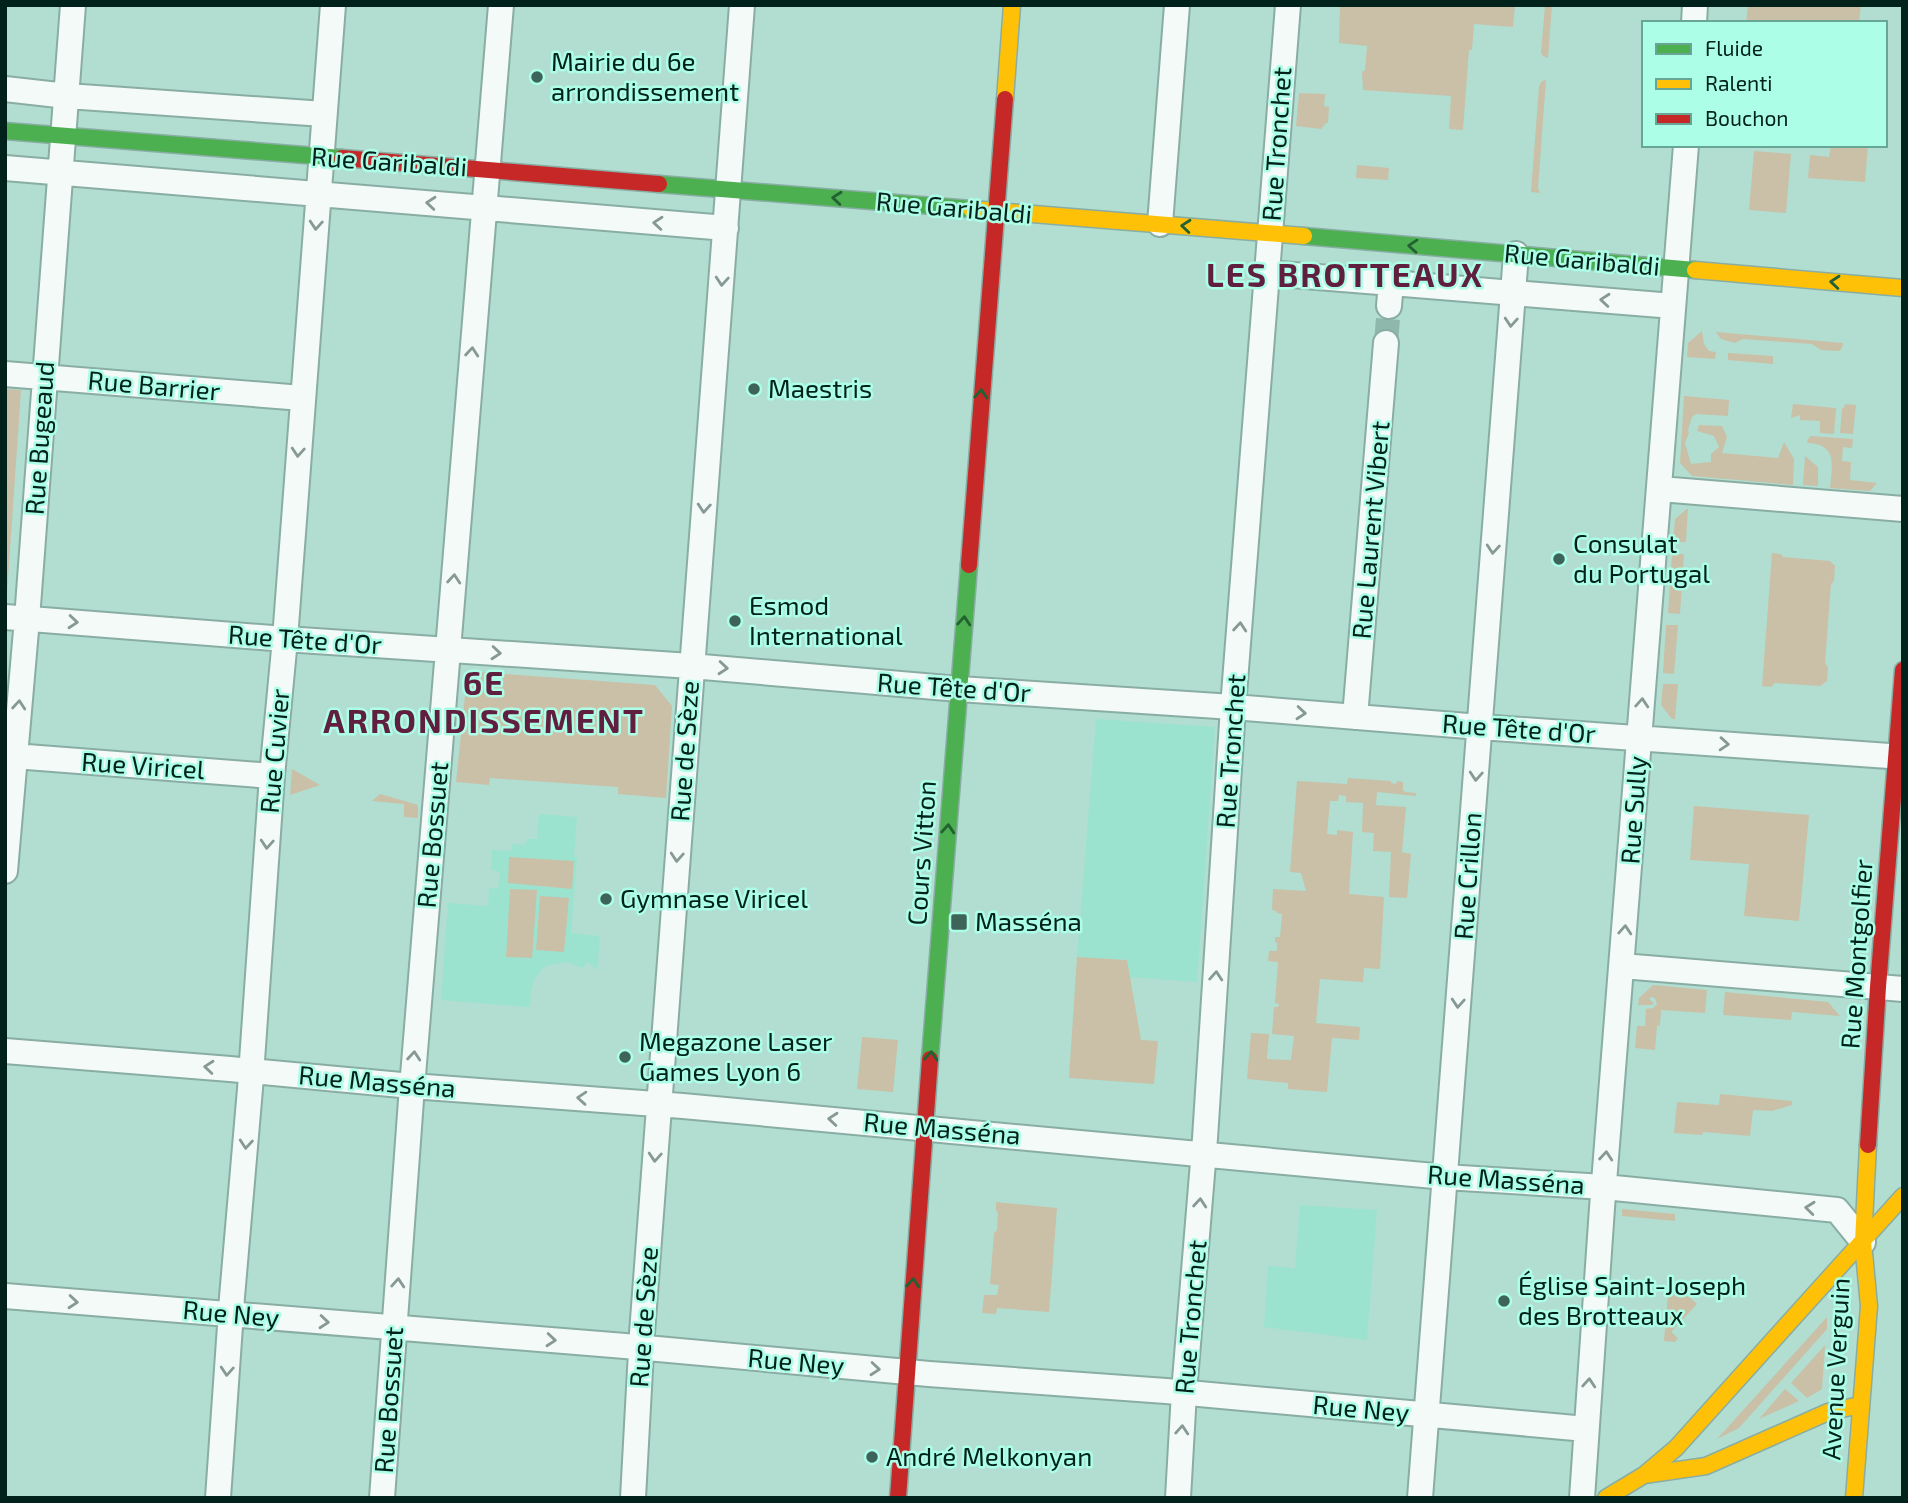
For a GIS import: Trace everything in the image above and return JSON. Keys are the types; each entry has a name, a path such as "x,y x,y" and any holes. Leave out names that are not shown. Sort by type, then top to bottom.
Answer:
{"main road":[{"name":"Cours Vitton","path":"898,1498 1012,5"},
{"name":"Rue Garibaldi","path":"5,131 1160,224 1903,288"},
{"name":"Rue Montgolfier","path":"1863,1242 1878,987 1899,757 1903,670"},
{"path":"1606,1498 1644,1475 1676,1448 1903,1196"},
{"name":"Avenue Verguin","path":"1854,1498 1869,1306 1863,1242"},
{"path":"1644,1475 1706,1466 1828,1412 1860,1405"}],"street":[{"name":"Rue Bugeaud","path":"5,871 14,756 16,618 45,377 73,5"},
{"name":"Rue Cuvier","path":"218,1498 333,5"},
{"name":"Rue Bossuet","path":"382,1498 412,1086 501,5"},
{"name":"Rue de Sèze","path":"633,1498 641,1348 742,5"},
{"path":"1160,224 1177,5"},
{"name":"Rue Tronchet","path":"1178,1498 1233,707 1288,5"},
{"name":"Rue Garibaldi","path":"5,89 67,96 324,114"},
{"name":"Rue Sully","path":"1583,1487 1685,147"},
{"name":"Rue Garibaldi","path":"5,168 726,228"},
{"name":"Rue Crillon","path":"1420,1498 1516,254"},
{"path":"1268,273 1390,294 1513,292 1673,306"},
{"name":"Rue Laurent Vibert","path":"1355,718 1386,343"},
{"name":"Rue Barrier","path":"5,374 302,398"},
{"path":"1660,489 1903,509"},
{"name":"Rue Tête d'Or","path":"16,618 1899,757"},
{"name":"Rue Viricel","path":"14,756 272,776"},
{"path":"1622,966 1903,989"},
{"name":"Rue Masséna","path":"5,1051 925,1127 1445,1177 1604,1187 1837,1210 1863,1242"},
{"name":"Rue Ney","path":"5,1296 906,1372 1184,1392 1586,1429"}],"shaded area":[{"path":"1340,5 1515,5 1513,27 1474,24 1472,50 1469,50 1463,130 1449,129 1451,96 1363,90 1362,72 1365,70 1367,46 1339,43"},
{"path":"1545,5 1552,5 1548,58 1541,53"},
{"path":"1748,5 1861,5 1859,21 1746,21"},
{"path":"1546,80 1538,188 1540,193 1531,192 1539,86"},
{"path":"1299,93 1325,94 1324,106 1329,107 1328,123 1321,129 1296,126"},
{"path":"1831,147 1868,147 1865,182 1808,178 1810,155 1829,157"},
{"path":"1754,151 1791,154 1786,213 1749,210"},
{"path":"1357,165 1389,168 1388,180 1356,178"},
{"path":"1702,331 1704,344 1709,351 1716,352 1715,359 1687,357 1688,343"},
{"path":"1716,332 1843,343 1839,351 1821,350 1812,344 1743,339 1735,343 1721,339"},
{"path":"1728,353 1773,356 1773,364 1728,360"},
{"path":"5,389 21,390 7,594 5,594"},
{"path":"1684,396 1729,400 1728,416 1696,414 1692,417 1685,443 1691,464 1711,462 1711,454 1719,447 1714,436 1697,431 1699,425 1722,426 1727,437 1722,453 1778,458 1784,442 1794,459 1793,485 1692,476 1680,463"},
{"path":"1793,404 1836,408 1834,434 1820,433 1820,421 1800,420 1800,415 1791,418"},
{"path":"1845,404 1856,405 1853,434 1840,433 1842,408"},
{"path":"1811,436 1853,439 1852,448 1843,447 1842,461 1851,462 1850,480 1877,483 1870,491 1830,488 1831,457 1824,447 1807,443"},
{"path":"1805,456 1818,467 1818,486 1803,485"},
{"path":"1688,508 1686,542 1673,542 1675,519"},
{"path":"1772,553 1781,554 1783,557 1830,561 1835,566 1834,581 1831,584 1825,663 1828,667 1827,681 1820,686 1775,683 1771,687 1762,686"},
{"path":"1672,554 1684,554 1680,614 1668,613"},
{"path":"1666,625 1678,625 1674,674 1663,673"},
{"path":"478,672 655,685 672,706 666,798 618,794 618,787 490,778 489,785 456,782 466,686"},
{"path":"1663,684 1678,684 1675,719 1672,719 1661,705"},
{"path":"1096,719 1215,727 1197,982 1130,977 1127,960 1077,957"},
{"path":"292,769 320,785 290,795"},
{"path":"1348,778 1391,781 1396,784 1397,781 1403,782 1405,792 1416,793 1416,796 1377,792 1376,805 1406,807 1402,852 1411,854 1407,898 1389,897 1391,852 1373,851 1374,833 1362,832 1363,803 1346,802 1346,796 1339,795 1338,801 1330,801 1327,834 1337,835 1337,830 1353,832 1349,894 1384,897 1380,969 1364,968 1363,982 1320,979 1316,1023 1360,1027 1359,1040 1332,1038 1327,1092 1288,1089 1288,1083 1247,1079 1251,1033 1269,1034 1267,1059 1291,1060 1294,1036 1272,1034 1274,1007 1279,1004 1275,1003 1278,962 1268,961 1269,951 1277,951 1275,937 1280,937 1282,914 1272,910 1273,889 1306,891 1301,873 1290,872 1297,781 1347,784"},
{"path":"380,794 418,805 418,818 404,817 404,804 372,801"},
{"path":"1694,806 1809,815 1799,921 1744,916 1749,864 1690,860"},
{"path":"539,814 577,817 571,933 600,936 597,970 588,962 582,968 568,962 549,965 542,969 534,980 530,1007 441,1000 448,903 488,906 489,888 498,888 500,872 491,870 492,850 511,851 512,844 524,845 528,839 537,839"},
{"path":"509,857 574,861 572,889 508,883"},
{"path":"510,889 537,890 532,958 506,957"},
{"path":"540,896 569,898 564,952 536,950"},
{"path":"1077,957 1127,960 1141,1040 1158,1041 1154,1084 1069,1078"},
{"path":"1653,985 1707,990 1705,1013 1661,1010 1655,1050 1635,1048 1637,1026 1645,1026 1646,1009 1657,1004 1655,998 1650,997 1654,1003 1652,1005 1638,1005 1639,998"},
{"path":"1725,992 1828,1002 1840,1016 1792,1012 1791,1020 1723,1015"},
{"path":"862,1037 898,1040 893,1092 857,1089"},
{"path":"1720,1094 1792,1101 1792,1105 1772,1111 1753,1110 1750,1136 1703,1132 1702,1135 1674,1133 1677,1102 1719,1105"},
{"path":"996,1202 1057,1208 1049,1312 997,1308 996,1314 982,1313 984,1295 997,1295 999,1285 990,1284 994,1233 997,1230"},
{"path":"1300,1205 1377,1210 1367,1340 1264,1327 1268,1266 1295,1268"},
{"path":"1622,1209 1675,1214 1675,1221 1622,1216"},
{"path":"1681,1289 1697,1304 1672,1331 1678,1338 1675,1342 1664,1341 1668,1293 1677,1293"},
{"path":"1827,1317 1827,1329 1739,1428 1717,1439"},
{"path":"1825,1345 1822,1389 1807,1398 1791,1383"},
{"path":"1785,1389 1799,1401 1759,1419"}],"tunnel":[{"path":"1386,343 1389,306"}],"traffic: fast":[{"path":"5,131 342,158"},
{"path":"659,184 971,209"},
{"path":"1304,236 1695,270"},
{"path":"930,1059 969,565"}],"traffic: slow":[{"path":"1005,99 1012,5"},
{"path":"971,209 1304,236"},
{"path":"1695,270 1903,288"},
{"path":"1854,1498 1869,1306 1863,1242 1868,1145"},
{"path":"1606,1498 1644,1475 1676,1448 1903,1196"},
{"path":"1644,1475 1706,1466 1828,1412 1860,1405"}],"traffic: jam":[{"path":"969,565 1005,99"},
{"path":"342,158 659,184"},
{"path":"1868,1145 1903,670"},
{"path":"898,1498 930,1059"}],"place":[{"name":"Mairie du 6e arrondissement","path":"537,77"},
{"name":"Maestris","path":"754,389"},
{"name":"Consulat du Portugal","path":"1559,559"},
{"name":"Esmod International","path":"735,621"},
{"name":"Gymnase Viricel","path":"606,899"},
{"name":"Masséna","path":"959,922"},
{"name":"Megazone Laser Games Lyon 6","path":"625,1057"},
{"name":"Église Saint-Joseph des Brotteaux","path":"1504,1301"},
{"name":"André Melkonyan","path":"872,1457"}],"district":[{"name":"LES BROTTEAUX","path":"1345,275"},
{"name":"6E ARRONDISSEMENT","path":"484,702"}]}
